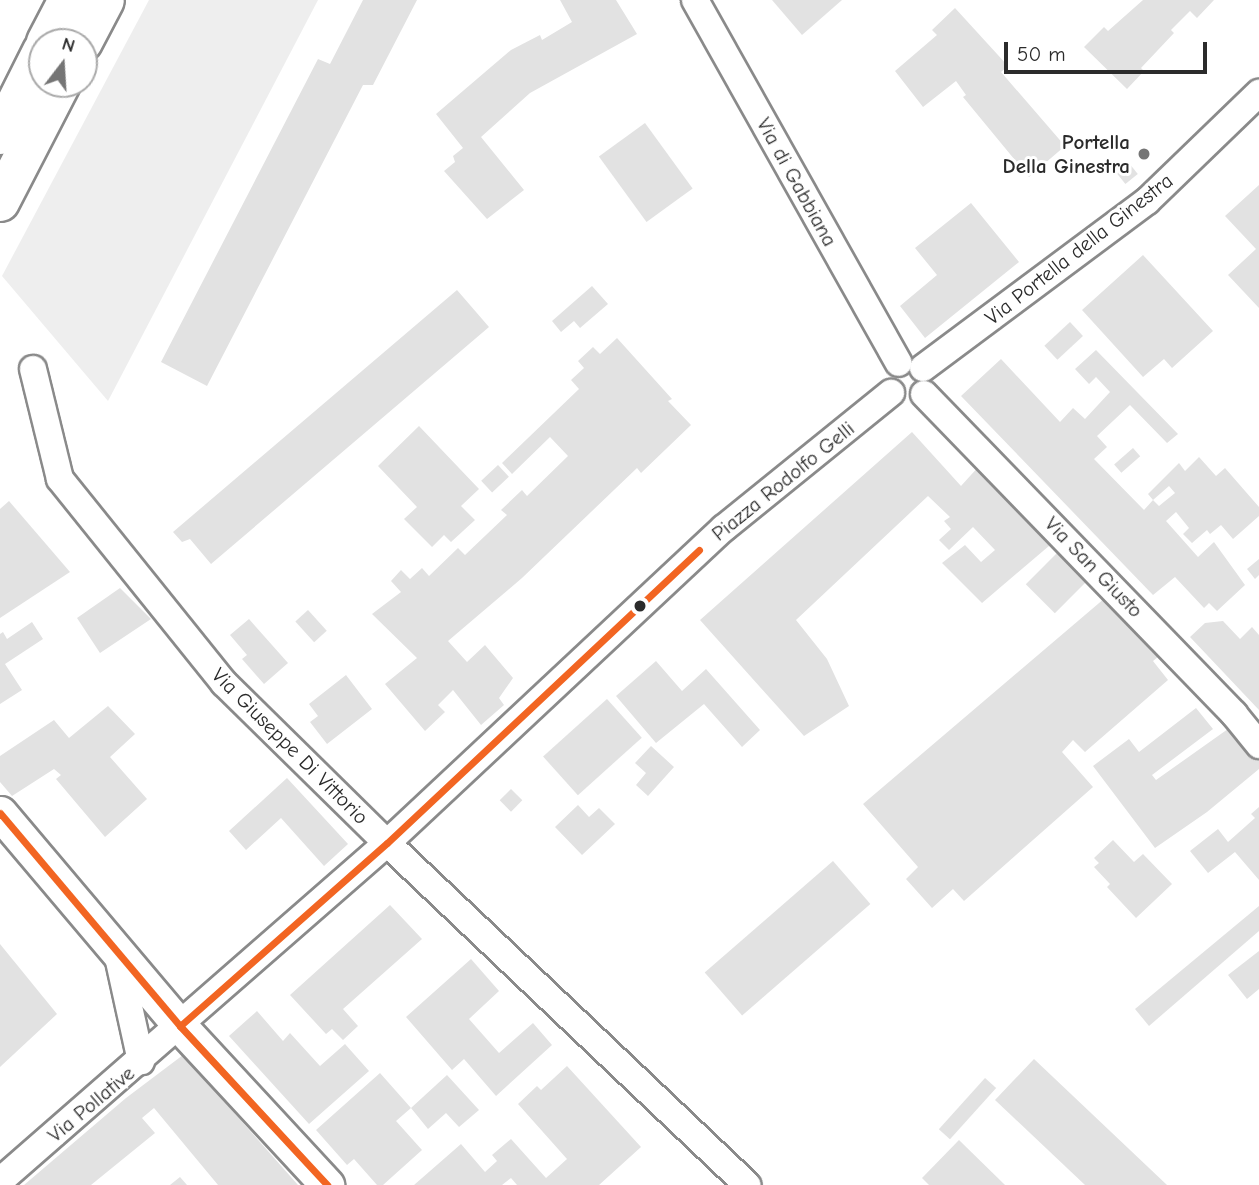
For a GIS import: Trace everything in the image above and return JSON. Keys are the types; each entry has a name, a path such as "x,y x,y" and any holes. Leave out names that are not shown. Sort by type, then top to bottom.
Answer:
{"main road":[{"path":"53,28 68,0"},
{"path":"90,28 105,0"},
{"path":"0,135 28,79"},
{"path":"0,202 54,98"}],"street":[{"name":"Via di Gabbiana","path":"695,0 915,375"},
{"name":"Via Portella della Ginestra","path":"915,375 1147,201 1259,93"},
{"name":"Via Giuseppe Di Vittorio","path":"33,369 60,479 224,684 387,843 748,1185"},
{"name":"Piazza Rodolfo Gelli","path":"180,1026 387,843 724,527 891,393 910,401 915,375"},
{"name":"Via San Giusto","path":"915,375 1234,714 1259,745"},
{"path":"0,813 180,1026 327,1185"},
{"path":"117,953 141,1061"},
{"name":"Via Pollative","path":"0,1181 180,1026"}],"shaded area":[{"path":"149,0 318,0 108,401 2,276"}],"building":[{"path":"363,0 417,0 373,85 363,85 207,386 161,362 318,59 330,64"},
{"path":"560,0 616,0 637,34 530,93 481,137 524,190 487,219 444,171 455,162 453,156 463,148 436,114 511,50 540,35 542,40 572,22"},
{"path":"772,0 842,0 802,35"},
{"path":"1143,0 1214,0 1197,18 1190,11 1171,30 1174,33 1141,68 1144,71 1127,89 1084,47 1104,27 1108,31"},
{"path":"955,8 1008,66 1001,72 1065,146 1029,177 963,97 966,95 956,81 923,107 895,71 937,35 932,30"},
{"path":"645,123 693,189 646,222 599,157"},
{"path":"1129,163 1138,174 1125,184 1117,173"},
{"path":"1259,185 1259,308 1228,275 1256,249 1225,216"},
{"path":"971,203 1019,262 925,338 900,306 937,275 915,248"},
{"path":"1143,255 1213,331 1172,368 1164,359 1143,377 1082,310"},
{"path":"592,286 608,304 580,328 574,321 561,332 552,321"},
{"path":"457,290 489,327 211,564 190,539 182,542 173,532"},
{"path":"1070,322 1083,336 1057,360 1044,346"},
{"path":"617,338 672,399 668,401 691,425 641,473 637,468 522,578 448,641 467,662 485,645 513,678 499,698 504,705 481,725 453,690 438,705 445,712 425,731 385,684 417,658 372,614 401,592 391,581 401,570 410,579 422,568 429,576 458,548 465,555 507,515 501,510 522,490 527,496 568,456 550,437 512,474 502,463 579,389 571,380 584,368 578,361 593,347 600,354"},
{"path":"1096,350 1178,434 1167,443 1130,405 1097,436 1107,447 1094,459 1144,510 1153,500 1148,494 1179,463 1185,471 1199,457 1216,476 1225,468 1259,507 1259,516 1233,539 1221,525 1210,534 1207,530 1192,543 1183,534 1189,528 1176,512 1166,521 1198,557 1214,542 1245,585 1217,611 1209,603 1204,608 1175,577 1153,595 961,396 1001,359 1060,422 1073,408 1085,419 1110,392 1096,377 1089,384 1075,369","holes":["1169,486 1175,493 1159,506 1153,500"]},
{"path":"419,426 479,489 461,506 475,520 451,542 444,535 432,547 404,519 417,507 378,466"},
{"path":"912,432 961,486 980,465 1056,540 982,603 942,563 965,545 981,562 995,550 973,527 949,550 939,540 951,529 944,521 950,517 928,496 796,620 827,659 849,706 804,736 700,620"},
{"path":"1133,448 1140,456 1121,473 1114,464"},
{"path":"498,465 509,477 492,492 481,481"},
{"path":"9,501 70,572 0,618 0,509"},
{"path":"1064,546 1093,575 1055,613 1026,584"},
{"path":"1259,559 1259,575 1255,579 1247,569"},
{"path":"120,588 151,619 100,653 77,618"},
{"path":"1112,592 1164,652 1153,661 1168,680 1085,752 1073,740 1062,752 1093,787 964,901 953,889 932,908 906,879 918,867 863,804"},
{"path":"308,610 327,631 314,642 295,621"},
{"path":"249,619 288,663 264,684 242,659 247,655 230,635"},
{"path":"1223,621 1240,639 1252,627 1259,635 1259,710 1190,637 1205,623"},
{"path":"32,622 43,639 5,664 22,690 0,704 0,634 3,632 7,639"},
{"path":"656,661 682,691 706,669 760,730 742,747 704,704 656,743 616,696"},
{"path":"346,675 372,709 327,744 310,722 318,716 309,704"},
{"path":"607,699 642,738 578,795 543,757"},
{"path":"108,706 135,734 110,757 147,799 105,837 56,779 61,775 54,769 12,796 0,782 0,756 54,720 69,738"},
{"path":"1196,708 1213,729 1152,775 1156,780 1235,724 1259,756 1259,769 1207,812 1155,848 1093,766 1129,739 1139,752"},
{"path":"651,746 674,767 648,796 636,785 646,773 635,763"},
{"path":"287,778 348,844 324,866 281,818 246,850 229,831"},
{"path":"511,789 522,800 511,812 500,800"},
{"path":"578,805 589,817 599,808 615,824 582,855 555,827"},
{"path":"1259,807 1259,880 1235,852 1208,873 1190,851 1218,829 1228,842 1255,818 1251,814"},
{"path":"1113,840 1134,862 1143,854 1172,884 1136,918 1107,887 1110,884 1094,867 1099,863 1094,858"},
{"path":"833,861 870,904 742,1016 705,973"},
{"path":"390,905 422,939 343,1009 358,1026 343,1040 332,1029 326,1034 290,995"},
{"path":"1259,906 1259,931 1149,1026 1135,1009"},
{"path":"0,944 57,1014 0,1067"},
{"path":"1259,951 1259,989 1247,999 1228,975"},
{"path":"471,959 499,991 469,1019 499,1053 533,1023 552,1045 496,1096 464,1059 452,1070 406,1017"},
{"path":"257,1011 283,1041 290,1033 320,1066 345,1044 369,1071 309,1124 229,1036"},
{"path":"183,1055 298,1185 218,1185 154,1108 142,1118 155,1133 91,1185 24,1185 126,1098"},
{"path":"1034,1059 1167,1185 1085,1185 995,1100"},
{"path":"567,1066 641,1147 599,1185 517,1185 511,1178 502,1185 414,1185 461,1144 485,1172 497,1161 492,1155 511,1139 546,1178 567,1159 518,1104 537,1086 541,1090"},
{"path":"380,1073 411,1108 396,1121 422,1150 383,1185 377,1185 354,1159 347,1165 316,1130"},
{"path":"447,1075 479,1110 459,1127 446,1113 428,1129 411,1108"},
{"path":"985,1078 996,1088 950,1139 939,1129"},
{"path":"959,1140 1005,1185 929,1185 922,1178"},
{"path":"180,1177 187,1185 170,1185"}],"transit line":[{"path":"180,1026 387,843 699,550"},
{"path":"0,813 180,1026 327,1185"}],"place":[{"name":"Portella Della Ginestra","path":"1144,154"}]}
